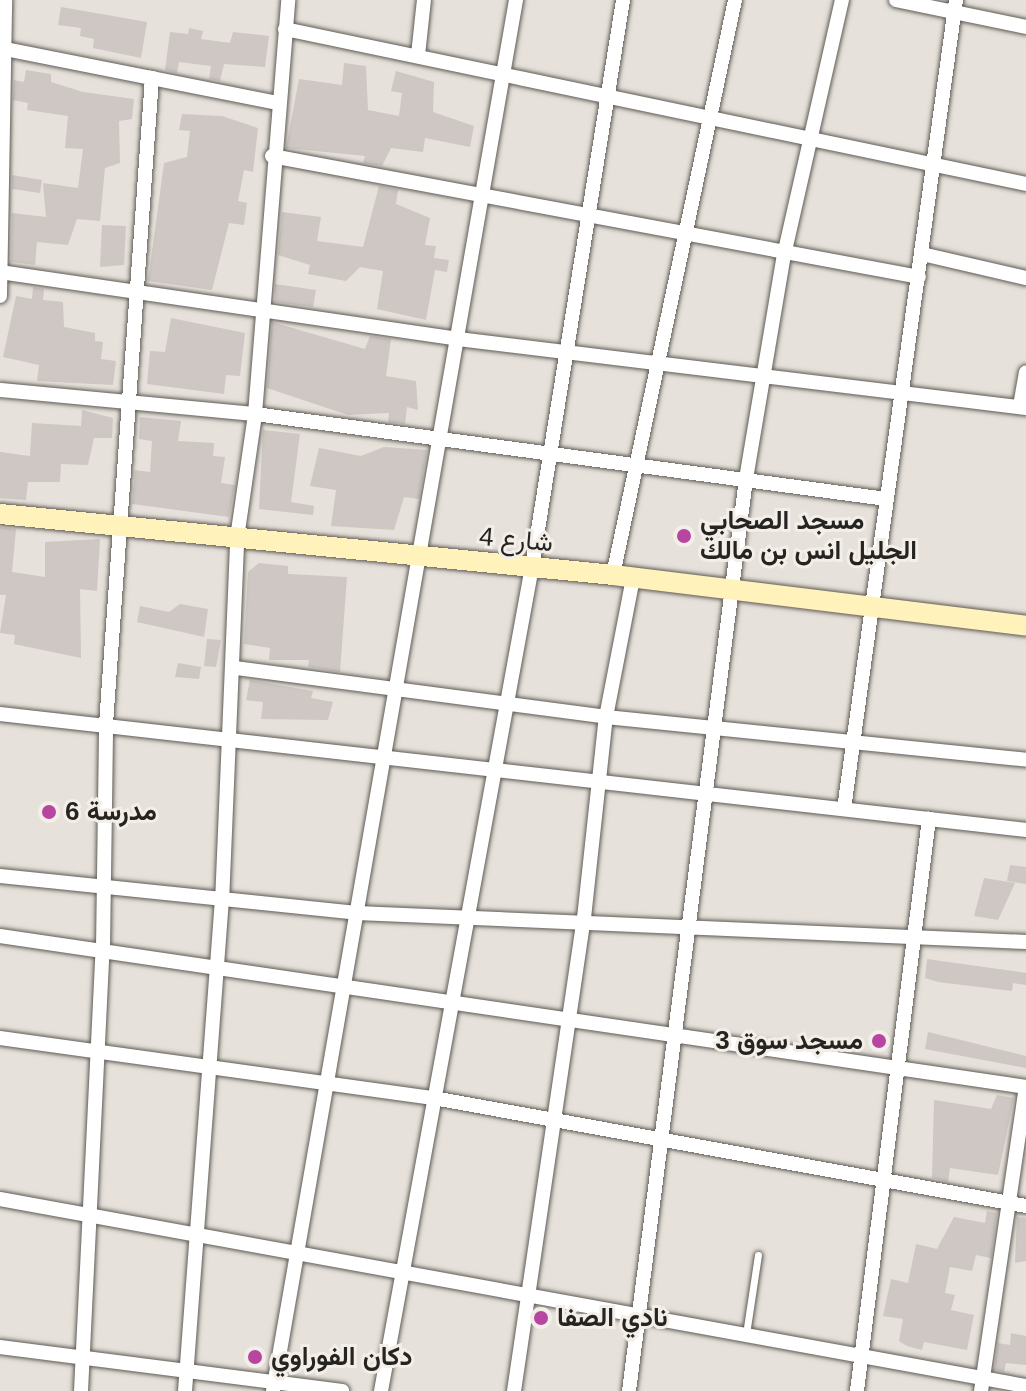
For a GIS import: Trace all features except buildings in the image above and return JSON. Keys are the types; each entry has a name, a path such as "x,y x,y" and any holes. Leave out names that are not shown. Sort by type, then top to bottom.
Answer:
{"street":[{"path":"0,296 5,0"},
{"path":"185,1391 232,739 237,538 255,414 258,308 288,0"},
{"path":"418,55 424,0"},
{"path":"274,1386 294,1255 442,438 516,0"},
{"path":"381,1391 439,1099 453,999 472,913 506,702 532,567 623,0"},
{"path":"514,1391 584,918 635,464 660,364 683,234 735,0"},
{"path":"629,1391 746,479 784,255 807,142 842,0"},
{"path":"896,0 955,6 1026,27"},
{"path":"844,809 955,6"},
{"path":"285,29 503,72 807,142 1026,184"},
{"path":"3,48 278,103"},
{"path":"81,1391 103,948 106,724 125,525 152,78"},
{"path":"272,156 784,255 919,277"},
{"path":"922,254 1026,278"},
{"path":"1,272 140,289 458,339 660,364 902,388 1023,407 1026,373"},
{"path":"0,390 255,414 886,499"},
{"name":"شارع 4","path":"0,514 532,567 1026,626"},
{"path":"236,668 396,693 506,702 606,717 853,739 1026,760"},
{"path":"0,714 232,739 384,760 496,766 1026,830"},
{"path":"857,1391 864,1357 896,1067 929,819"},
{"path":"0,876 222,903 357,913 472,913 915,933 1026,942"},
{"path":"0,936 215,963 568,1015 1026,1088 1018,1204 983,1384"},
{"path":"0,1038 208,1062 439,1099 1018,1204"},
{"path":"0,1199 195,1238 403,1276 527,1294 864,1357 983,1384 1026,1386"},
{"path":"0,1347 187,1369 274,1386 342,1391"}],"lane":[{"path":"745,1336 758,1255"}],"place":[{"name":"مسجد الصحابي الجليل انس بن مالك","path":"684,536"},
{"name":"مدرسة 6","path":"49,812"},
{"name":"مسجد سوق 3","path":"879,1041"},
{"name":"نادي الصفا","path":"541,1318"},
{"name":"دكان الفوراوي","path":"255,1357"}]}
